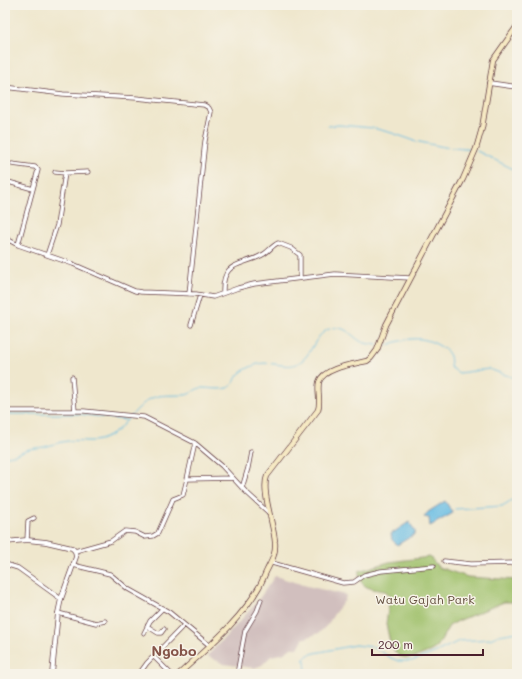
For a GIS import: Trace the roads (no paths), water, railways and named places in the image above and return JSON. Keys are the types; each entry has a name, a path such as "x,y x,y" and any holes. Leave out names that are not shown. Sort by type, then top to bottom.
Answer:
{"main road":[{"path":"179,674 223,632 250,601 272,563 275,544 265,480 318,410 321,379 327,372 369,360 378,350 386,325 463,179 475,151 482,128 493,60 517,26"}],"street":[{"path":"489,83 517,87"},
{"path":"5,87 63,94 204,105 209,108 211,112 205,141 189,294"},
{"path":"12,164 37,167 37,173 18,245"},
{"path":"55,172 88,172"},
{"path":"47,255 57,225 65,173"},
{"path":"5,181 33,189"},
{"path":"5,238 18,245 73,264 135,291 213,297 254,284 335,274 410,278"},
{"path":"223,293 223,280 229,270 237,264 262,255 278,243 292,248 300,255 300,278"},
{"path":"191,325 200,295"},
{"path":"72,377 75,411"},
{"path":"5,411 75,411 140,416 195,442 270,513"},
{"path":"75,551 111,541 126,531 135,532 145,537 155,535 160,529 173,499 183,495 195,442"},
{"path":"242,488 251,452"},
{"path":"186,479 233,478"},
{"path":"27,540 28,521 34,518"},
{"path":"5,542 27,540 72,548 75,551 76,557 61,599 58,613 52,674"},
{"path":"444,561 471,564 517,563"},
{"path":"272,563 343,583 354,582 364,575 381,571 434,566"},
{"path":"5,564 18,568 61,599"},
{"path":"73,565 110,574 128,589 169,612 209,645"},
{"path":"237,674 245,631 257,611 261,600"},
{"path":"144,633 150,621 162,608"},
{"path":"58,613 96,623 105,621"},
{"path":"139,674 153,656 184,625"},
{"path":"147,626 158,633 161,633 164,629"},
{"path":"153,656 171,674"}],"water":[{"path":"445,501 453,513 430,526 429,518 424,517 428,512"},
{"path":"409,522 415,531 415,534 397,545 392,540 391,534"}],"waterway":[{"path":"328,126 339,125 373,128 415,141 444,147 474,150"},
{"path":"477,151 517,171"},
{"path":"133,414 146,402 156,397 186,395 201,388 228,388 241,373 255,365 267,363 290,365 300,362 308,354 322,333 333,328 341,328 362,342 377,345"},
{"path":"381,345 387,345 409,339 426,340 437,344 445,350 451,358 450,367 459,373 489,369 517,379"},
{"path":"5,414 78,414 126,420"},
{"path":"5,456 13,455 28,449 44,447 65,441 100,440 116,431 131,416"},
{"path":"455,509 502,506 517,497"},
{"path":"304,674 306,671 305,660 303,660 308,655 355,645 374,647 398,661 412,661 434,653 459,641 490,639 499,635 517,632"}],"district":[{"name":"Ngobo","path":"174,651"}],"park label":[{"name":"Watu Gajah Park","path":"425,600"}]}
